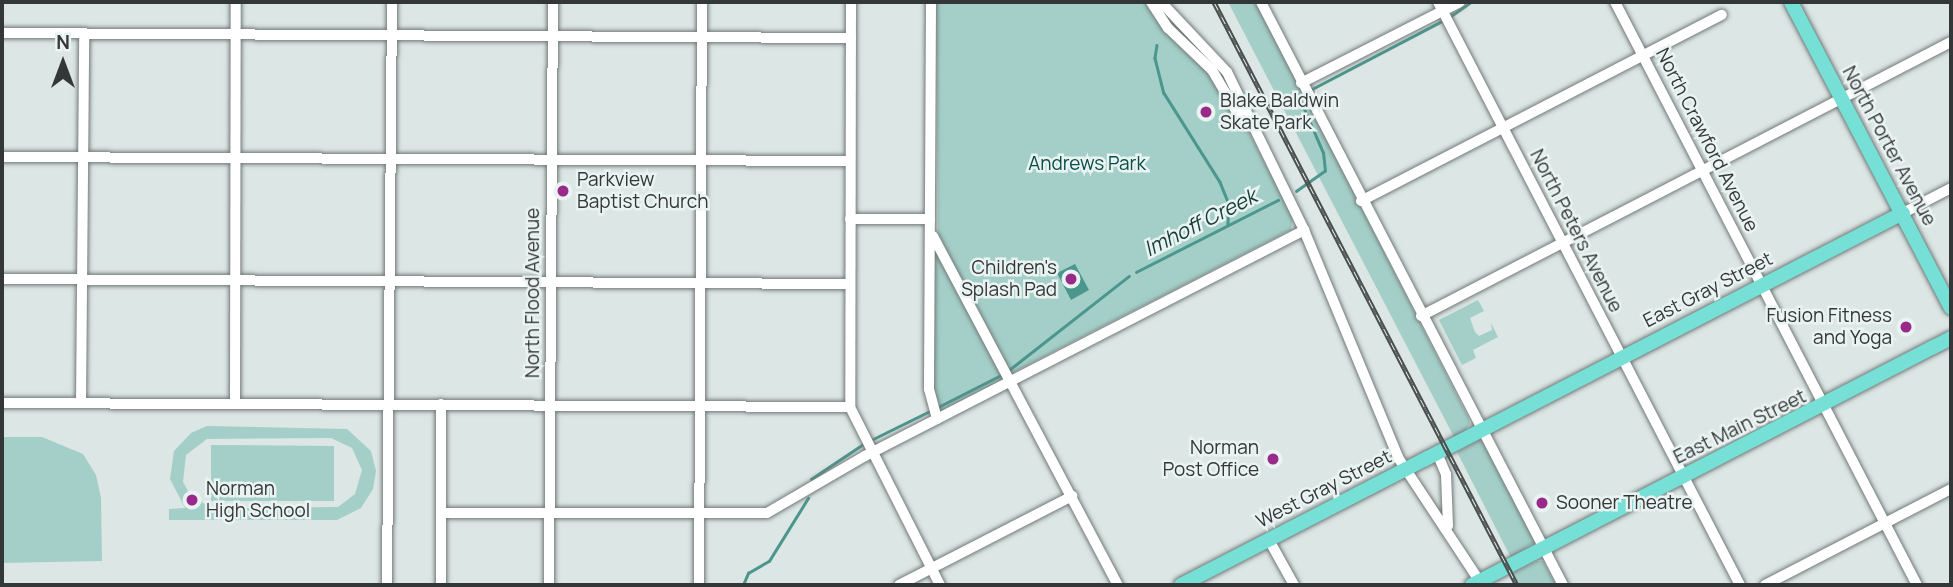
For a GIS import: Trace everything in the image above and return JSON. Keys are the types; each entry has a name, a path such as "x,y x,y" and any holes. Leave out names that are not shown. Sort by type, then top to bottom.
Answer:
{"main road":[{"name":"North Porter Avenue","path":"1791,2 1951,308"},
{"name":"East Gray Street","path":"1484,429 1903,213"},
{"name":"East Main Street","path":"1478,584 1825,406 1951,338"},
{"name":"West Gray Street","path":"1181,585 1484,429"}],"street":[{"path":"235,404 236,2"},
{"path":"387,585 392,2"},
{"name":"North Flood Avenue","path":"549,585 553,2"},
{"path":"699,585 702,2"},
{"path":"851,2 850,407 940,585"},
{"path":"931,2 929,400 937,419"},
{"path":"1151,2 1168,28 1212,69 1234,108 1251,126"},
{"path":"1161,2 1181,27 1220,62 1304,230 1405,469 1448,529 1478,584"},
{"path":"1261,2 1421,316 1484,429 1563,585"},
{"name":"North Peters Avenue","path":"1437,2 1740,585"},
{"path":"1301,83 1446,17 1460,2"},
{"name":"North Crawford Avenue","path":"1615,2 1917,585"},
{"path":"1362,201 1722,15"},
{"path":"2,33 851,38"},
{"path":"81,403 84,34"},
{"path":"1421,316 1951,42"},
{"path":"2,157 850,161"},
{"name":"East Gray Street","path":"1903,213 1951,188"},
{"path":"850,219 930,223"},
{"path":"930,223 1118,585"},
{"path":"442,513 698,516 767,513 869,446 937,419 1304,230"},
{"path":"2,279 849,284"},
{"path":"2,402 850,407"},
{"path":"442,404 442,585"},
{"path":"1437,453 1446,474 1448,529"},
{"path":"1765,585 1951,489"},
{"path":"899,585 1072,496"},
{"path":"1269,540 1294,585"}],"green space":[{"name":"Andrews Park","path":"936,2 1148,2 1204,64 1247,128 1293,218 1291,230 1012,373 938,235"},
{"path":"1228,2 1257,2 1468,417 1470,424 1464,432 1454,437"},
{"path":"938,254 1005,379 939,413 934,405 933,259"},
{"path":"1478,300 1484,311 1470,318 1475,332 1479,336 1492,330 1491,323 1498,337 1473,350 1476,358 1462,365 1439,320"},
{"path":"207,426 347,429 371,451 376,471 373,489 361,508 337,520 169,520 169,509 185,508 170,479 174,451 191,433","holes":["331,438 352,448 362,470 355,494 338,507 214,508 192,498 183,482 186,455 207,439"]},
{"path":"2,437 42,437 83,454 96,475 101,498 102,561 2,563"},
{"path":"1479,440 1486,443 1536,541 1511,558 1457,452"},
{"path":"211,445 334,446 334,501 211,501"},
{"path":"1537,561 1543,561 1556,585 1520,585 1513,573"}],"water":[{"name":"Children's Splash Pad","path":"1075,264 1089,290 1071,300 1057,273"}],"waterway":[{"name":"Imhoff Creek","path":"1448,18 1471,2"},
{"name":"Imhoff Creek","path":"1312,89 1442,21"},
{"path":"1157,45 1155,58 1164,93 1220,182 1229,204 1228,225"},
{"name":"Imhoff Creek","path":"1296,191 1325,171 1323,153 1298,95"},
{"name":"Imhoff Creek","path":"1136,272 1278,200"},
{"name":"Imhoff Creek","path":"1009,370 1129,276"},
{"name":"Imhoff Creek","path":"938,407 1003,374"},
{"name":"Imhoff Creek","path":"871,440 928,412"},
{"name":"Imhoff Creek","path":"811,479 865,443"},
{"name":"Imhoff Creek","path":"743,585 748,573 769,561 808,498"}],"railway":[{"path":"1214,2 1517,585"}],"place":[{"name":"Blake Baldwin Skate Park","path":"1206,112"},
{"name":"Parkview Baptist Church","path":"563,191"},
{"name":"Children's Splash Pad","path":"1071,279"},
{"name":"Fusion Fitness and Yoga","path":"1906,327"},
{"name":"Norman Post Office","path":"1273,459"},
{"name":"Norman High School","path":"192,500"},
{"name":"Sooner Theatre","path":"1542,503"}]}
